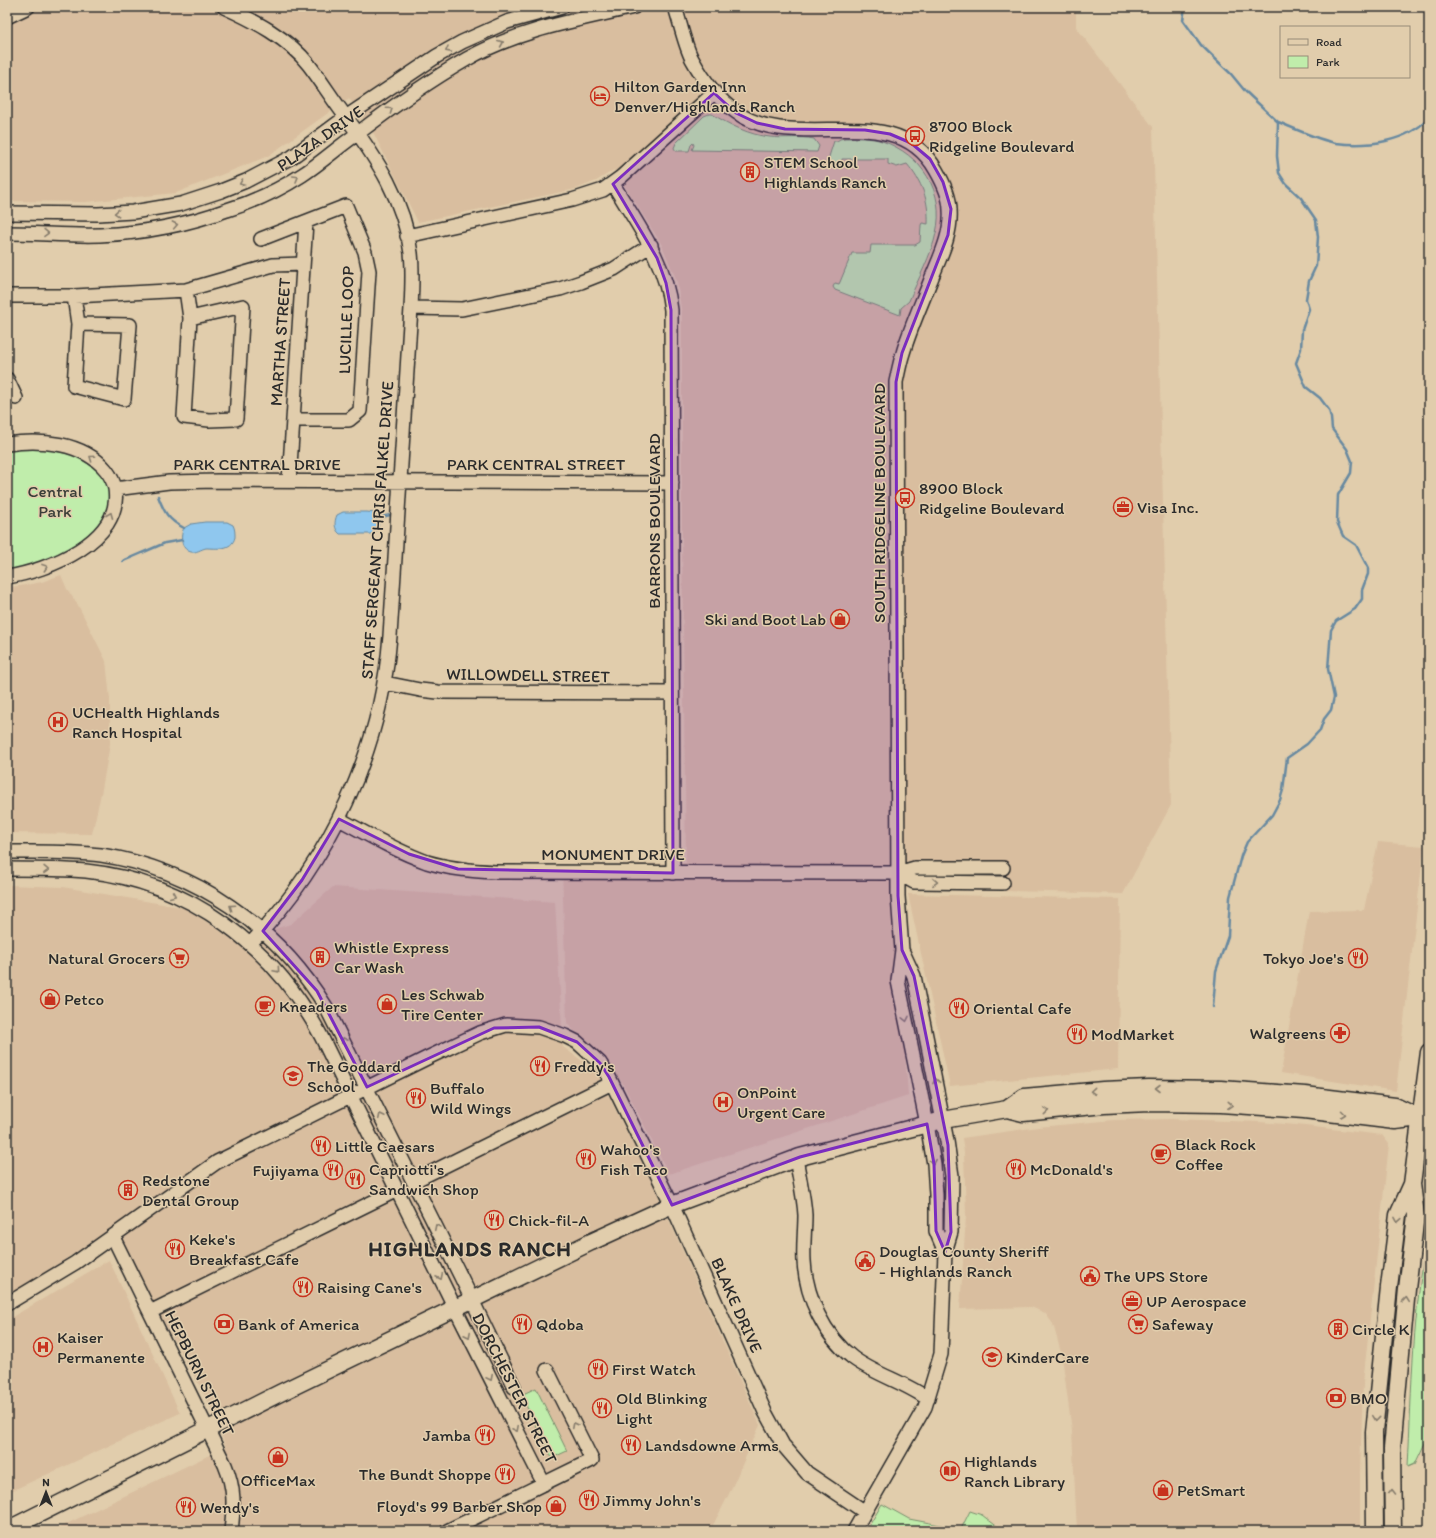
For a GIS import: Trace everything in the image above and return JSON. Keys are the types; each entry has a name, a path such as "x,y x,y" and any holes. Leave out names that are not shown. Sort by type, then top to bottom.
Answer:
{"main road":[{"path":"1375,1531 1374,1432 1389,1287 1398,1215 1412,1184 1425,1119 1429,1052"},
{"path":"7,1530 208,1429 590,1242 672,1205 796,1158 943,1120 1007,1109 1023,1113 1104,1105 1149,1103 1221,1104 1304,1110 1395,1121 1425,1119"},
{"path":"1393,1531 1392,1449 1406,1296 1416,1215 1412,1184"}],"street":[{"path":"7,17 28,7"},
{"name":"STAFF SERGEANT CHRIS FALKEL DRIVE","path":"224,7 255,21 282,39 308,64 374,155 386,176 398,203 407,236 412,266 411,308 390,636 385,683 376,720 365,755 339,819 306,874 263,931 250,944"},
{"name":"PLAZA DRIVE","path":"7,213 98,214 139,211 181,204 246,182 292,157 346,117 437,56 462,42 507,22 562,7"},
{"name":"PLAZA DRIVE","path":"7,233 98,235 142,231 186,223 228,210 254,200 303,175 358,133 446,72 481,52 513,38 540,30 634,7"},
{"name":"SOUTH RIDGELINE BOULEVARD","path":"675,7 691,58 714,93 736,113 757,123 786,129 865,130 890,134 911,143 930,159 943,182 950,209 948,235 902,353 896,382 898,873 902,950 898,981 927,1124 936,1195 936,1232 945,1252"},
{"path":"407,236 594,194 613,184 714,93"},
{"name":"BARRONS BOULEVARD","path":"613,184 651,245 663,273 670,305 673,873"},
{"name":"LUCILLE LOOP","path":"261,239 346,206 365,252 369,271 360,411 349,420 293,420"},
{"path":"303,264 306,222"},
{"path":"411,308 466,308 560,289 614,269 651,245"},
{"name":"MARTHA STREET","path":"7,296 74,296 186,290 273,265 303,264 289,481"},
{"path":"186,290 190,318 184,417 209,420 236,419 243,306 190,318"},
{"path":"74,296 78,324 74,386 124,399 130,324 78,324"},
{"path":"7,379 16,398"},
{"path":"7,444 37,442 74,448 102,466 109,475 115,488 114,504 111,514 104,527 93,540 72,554 53,564 26,573 7,577"},
{"name":"PARK CENTRAL DRIVE","path":"115,488 188,481 399,481"},
{"name":"PARK CENTRAL STREET","path":"399,481 672,483"},
{"name":"WILLOWDELL STREET","path":"385,683 438,692 672,693"},
{"name":"MONUMENT DRIVE","path":"339,819 426,861 458,869 496,872 898,873 915,868 1003,868"},
{"name":"DORCHESTER STREET","path":"7,852 89,854 149,866 172,875 209,893 231,907 263,931 296,965 317,992 336,1024 514,1387"},
{"name":"DORCHESTER STREET","path":"7,869 86,871 116,876 171,894 194,905 221,921 250,944 279,973 302,1003 321,1036 455,1308 544,1484"},
{"name":"MONUMENT DRIVE","path":"898,873 914,882 1003,883"},
{"name":"SOUTH RIDGELINE BOULEVARD","path":"902,950 914,976 948,1141 952,1176 951,1232 945,1252"},
{"name":"BLAKE DRIVE","path":"7,1304 75,1263 217,1162 367,1087 480,1033 494,1028 519,1025 539,1027 577,1042 600,1063 612,1083 672,1205 765,1412 782,1445 806,1473 865,1512"},
{"path":"414,1181 612,1083"},
{"path":"796,1158 801,1184 804,1213 805,1272 811,1295 824,1324 845,1351 859,1362 874,1371 918,1392 928,1399"},
{"path":"150,1312 397,1190"},
{"name":"HEPBURN STREET","path":"113,1236 225,1464 232,1486 234,1503 231,1531"},
{"path":"854,1531 925,1407 928,1399 941,1354 945,1252"},
{"path":"447,1531 592,1460 547,1370"}],"highlighted area":[{"path":"714,93 736,113 757,123 785,129 865,130 890,134 911,143 930,159 943,182 951,209 948,235 902,353 896,382 898,896 902,950 914,976 948,1145 951,1232 945,1252 936,1231 934,1164 927,1124 800,1157 672,1205 609,1077 600,1063 577,1042 539,1027 494,1028 367,1087 317,991 263,931 302,880 339,819 409,854 458,869 673,873 671,310 666,283 657,258 613,184"}],"shaded area":[{"path":"7,7 1076,7 1076,27 1153,127 1171,805 1123,894 893,888 908,1096 669,1174 622,1082 567,1023 562,865 686,863 682,534 682,314 677,281 662,245 614,170 596,181 576,189 418,222 374,134 349,98 268,156 176,193 86,202 7,201"},
{"name":"UCHealth Highlands Ranch Hospital","path":"61,575 106,661 110,699 110,744 102,789 92,834 7,833 7,587 42,582"},
{"path":"1378,842 1424,846 1396,1091 1281,1073 1309,911 1364,910"},
{"path":"7,885 63,887 186,908 235,941 291,924 333,887 555,902 563,1047 596,1071 653,1184 760,1425 729,1494 710,1531 672,1531 661,1524 657,1531 52,1531 226,1447 208,1401 112,1229 7,1297"},
{"path":"908,894 1120,899 1118,1069 950,1086"},
{"path":"1171,1119 1260,1122 1297,1125 1382,1135 1389,1144 1363,1383 1360,1531 1077,1531 1072,1431 1062,1356 1053,1324 1045,1313 1031,1307 960,1309 966,1216 964,1153 962,1138 1038,1127 1114,1120"},
{"path":"109,1260 180,1413 7,1493 7,1320"}],"green space":[{"path":"712,114 747,132 776,138 814,139 819,146 817,152 692,150 694,145 693,143 689,151 676,151 674,148 676,143 704,116"},
{"path":"845,138 873,139 896,147 919,165 934,189 938,218 934,241 909,301 901,308 900,315 835,290 833,287 835,283 839,284 852,253 870,253 871,245 915,245 920,242 921,225 922,223 928,224 924,192 917,178 907,164 897,167 888,164 888,159 842,159 840,165 826,166 834,141"},
{"name":"Central Park","path":"40,448 74,455 101,472 113,493 101,524 65,553 28,567 7,571 7,449"},
{"path":"1429,1233 1429,1440 1426,1441 1415,1464 1408,1467 1416,1320 1423,1262"},
{"path":"536,1388 567,1451 552,1458 521,1395"},
{"path":"882,1504 909,1519 961,1529 970,1511 982,1515 1003,1531 866,1531"}],"water":[{"path":"343,512 375,513 379,521 378,529 372,534 340,534 336,528 335,520 337,515"},
{"path":"205,522 227,522 233,525 235,537 231,545 223,548 206,548 193,552 187,550 182,542 184,528 191,524"}],"waterway":[{"path":"1185,7 1183,20 1201,45 1231,74 1245,91 1278,122 1277,156 1279,173 1286,184 1301,198 1316,220 1318,237 1316,266 1309,281 1306,299 1309,309 1302,330 1301,349 1296,363 1306,387 1320,398 1329,410 1332,429 1347,449 1352,461 1351,473 1338,495 1337,522 1343,536 1356,545 1368,568 1368,574 1362,590 1362,599 1355,609 1336,621 1331,630 1328,669 1334,697 1331,710 1324,719 1320,730 1307,744 1287,758 1283,790 1280,800 1272,815 1247,842 1241,856 1230,897 1228,936 1216,971 1213,1007"},
{"path":"1278,122 1329,142 1361,144 1398,138 1420,126 1429,118"},
{"path":"158,496 162,507 170,519 184,528"},
{"path":"378,518 390,515"},
{"path":"123,561 165,543 182,540"}],"place":[{"name":"Hilton Garden Inn Denver/Highlands Ranch","path":"600,96"},
{"name":"8700 Block Ridgeline Boulevard","path":"915,136"},
{"name":"STEM School Highlands Ranch","path":"750,172"},
{"name":"8900 Block Ridgeline Boulevard","path":"905,498"},
{"name":"Visa Inc.","path":"1123,507"},
{"name":"Ski and Boot Lab","path":"840,619"},
{"name":"UCHealth Highlands Ranch Hospital","path":"58,722"},
{"name":"Whistle Express Car Wash","path":"320,957"},
{"name":"Natural Grocers","path":"179,958"},
{"name":"Tokyo Joe's","path":"1358,958"},
{"name":"Petco","path":"50,999"},
{"name":"Les Schwab Tire Center","path":"387,1004"},
{"name":"Kneaders","path":"265,1006"},
{"name":"Oriental Cafe","path":"959,1008"},
{"name":"Walgreens","path":"1340,1033"},
{"name":"ModMarket","path":"1077,1034"},
{"name":"Freddy's","path":"540,1066"},
{"name":"The Goddard School","path":"293,1076"},
{"name":"Buffalo Wild Wings","path":"416,1098"},
{"name":"OnPoint Urgent Care","path":"723,1102"},
{"name":"Little Caesars","path":"321,1146"},
{"name":"Black Rock Coffee","path":"1161,1154"},
{"name":"Wahoo's Fish Taco","path":"586,1159"},
{"name":"McDonald's","path":"1016,1169"},
{"name":"Fujiyama","path":"333,1170"},
{"name":"Capriotti's Sandwich Shop","path":"355,1179"},
{"name":"Redstone Dental Group","path":"128,1190"},
{"name":"Chick-fil-A","path":"494,1220"},
{"name":"Keke's Breakfast Cafe","path":"175,1249"},
{"name":"Douglas County Sheriff - Highlands Ranch","path":"865,1261"},
{"name":"The UPS Store","path":"1090,1276"},
{"name":"Raising Cane's","path":"303,1287"},
{"name":"UP Aerospace","path":"1132,1301"},
{"name":"Bank of America","path":"224,1324"},
{"name":"Qdoba","path":"522,1324"},
{"name":"Safeway","path":"1138,1324"},
{"name":"Circle K","path":"1338,1329"},
{"name":"Kaiser Permanente","path":"43,1347"},
{"name":"KinderCare","path":"992,1357"},
{"name":"First Watch","path":"598,1369"},
{"name":"BMO","path":"1336,1398"},
{"name":"Old Blinking Light","path":"602,1408"},
{"name":"Jamba","path":"485,1435"},
{"name":"Landsdowne Arms","path":"631,1445"},
{"name":"OfficeMax","path":"278,1457"},
{"name":"Highlands Ranch Library","path":"950,1471"},
{"name":"The Bundt Shoppe","path":"505,1474"},
{"name":"PetSmart","path":"1163,1490"},
{"name":"Jimmy John's","path":"589,1500"},
{"name":"Floyd's 99 Barber Shop","path":"556,1506"},
{"name":"Wendy's","path":"186,1507"}],"district":[{"name":"HIGHLANDS RANCH","path":"470,1249"}]}
